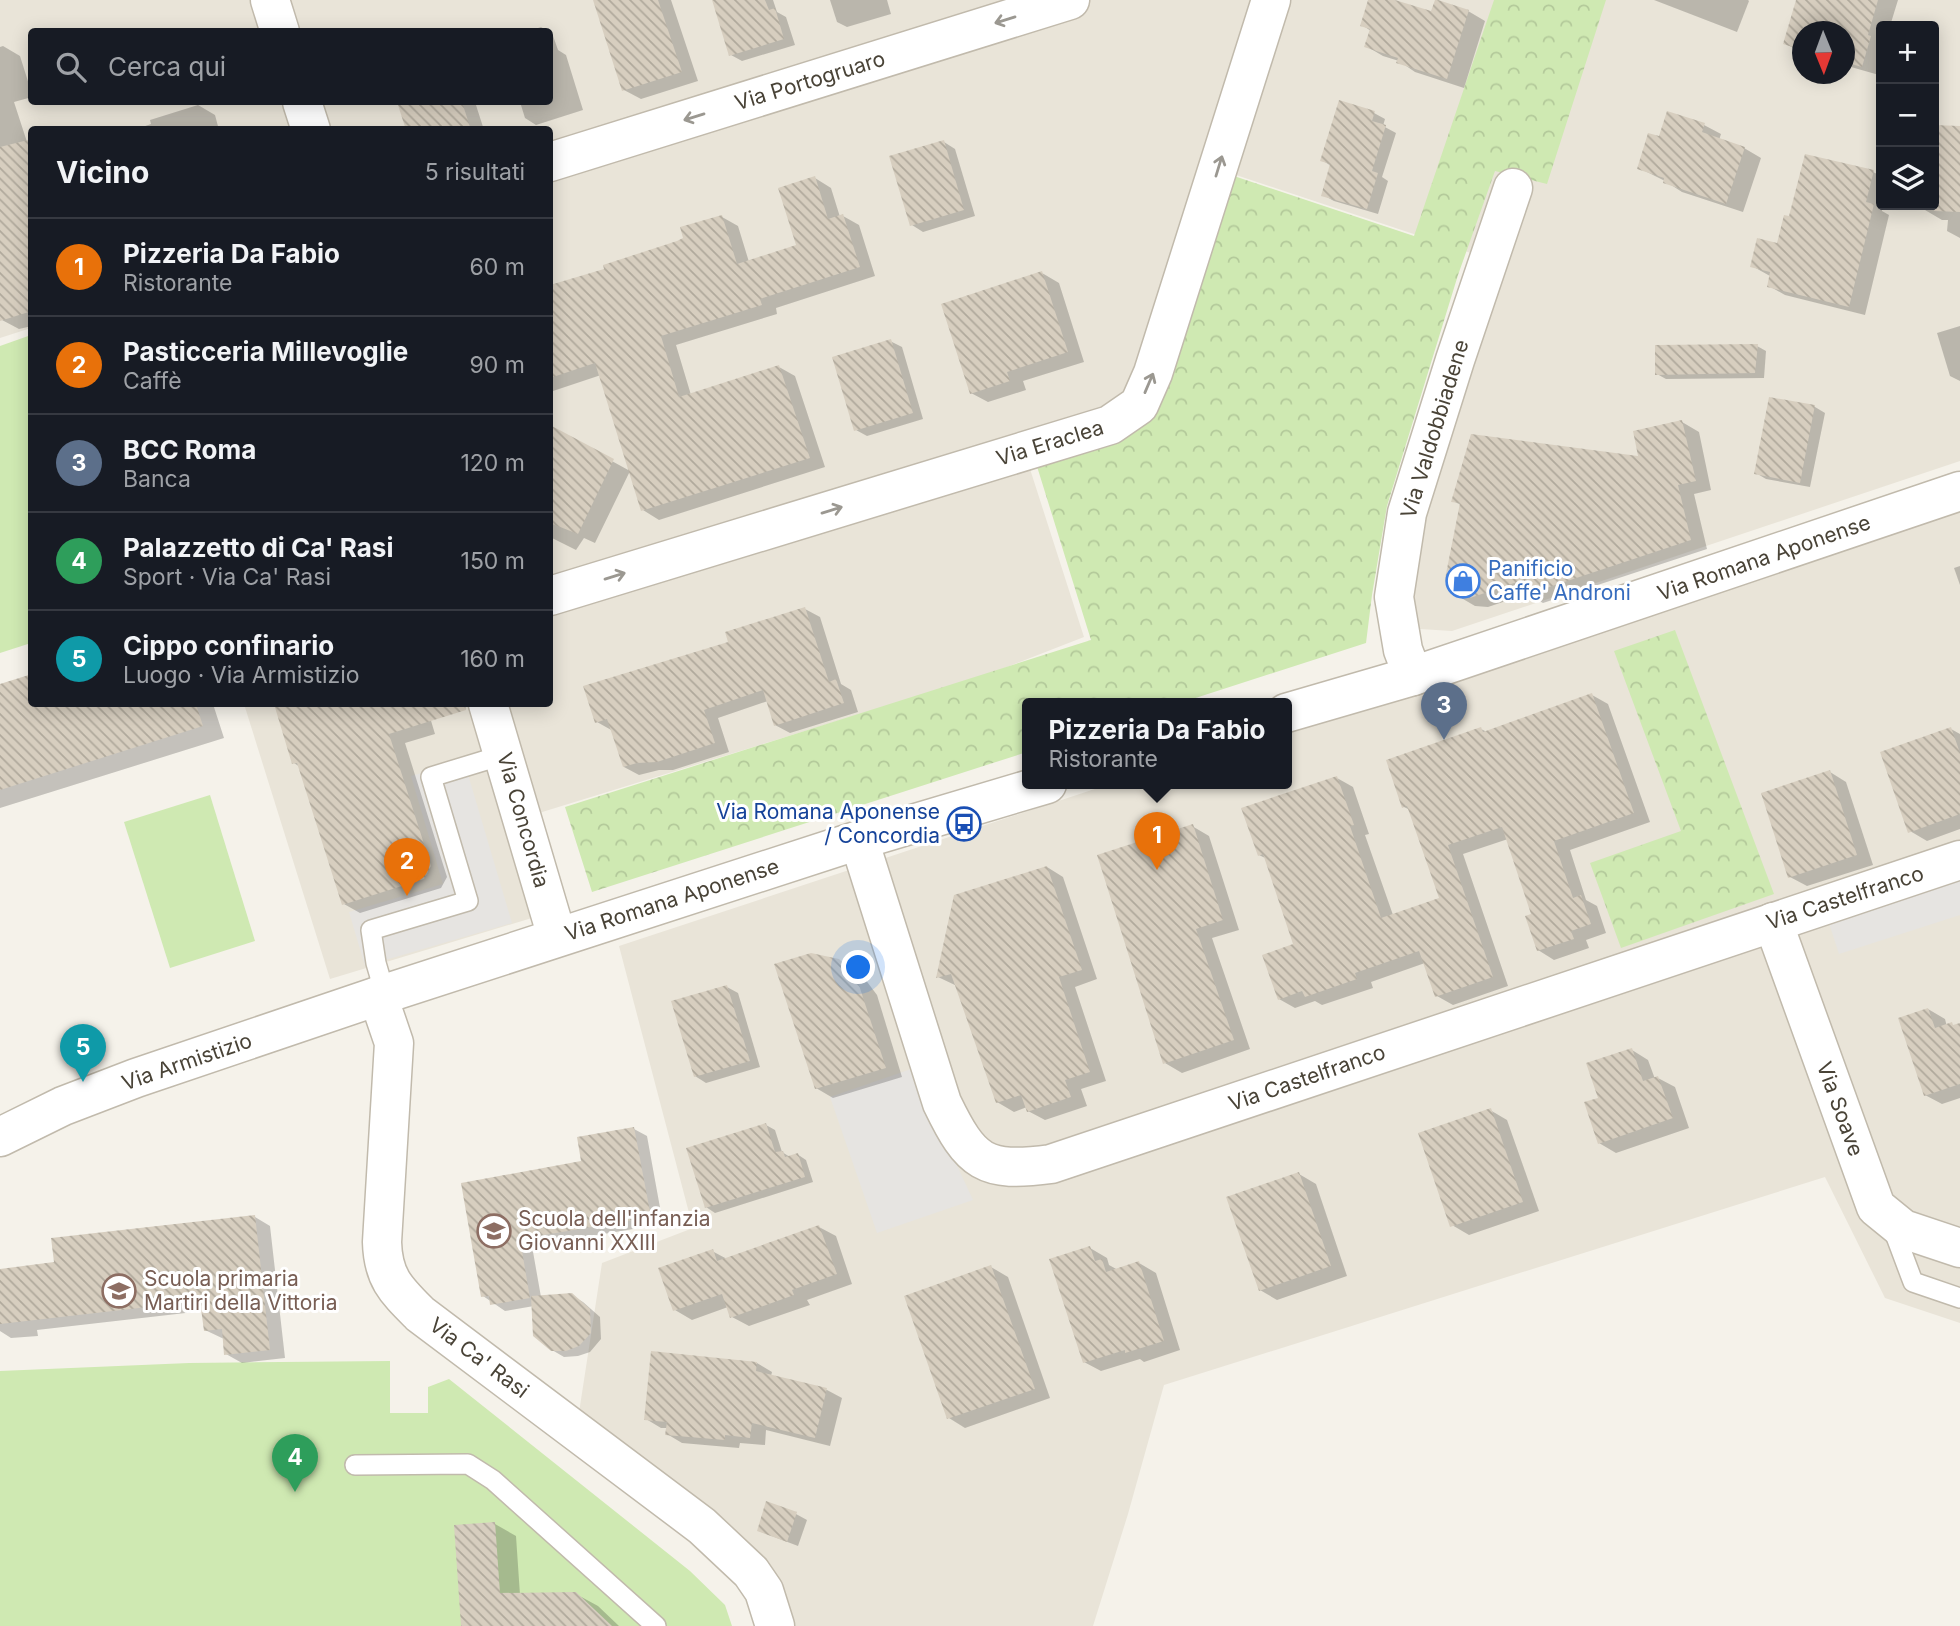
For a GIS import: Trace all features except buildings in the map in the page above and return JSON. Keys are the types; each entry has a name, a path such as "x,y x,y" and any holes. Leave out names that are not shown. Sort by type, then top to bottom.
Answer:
{"street":[{"path":"270,0 279,28"},
{"name":"Via Portogruaro","path":"553,161 1070,0"},
{"name":"Via Eraclea","path":"553,595 1110,425 1139,405 1153,373 1271,0"},
{"path":"303,105 310,126"},
{"name":"Via Valdobbiadene","path":"1413,676 1403,650 1394,597 1407,513 1455,359 1513,188"},
{"name":"Via Romana Aponense","path":"1292,711 1413,676 1960,491"},
{"name":"Via Concordia","path":"489,707 557,937"},
{"name":"Via Romana Aponense","path":"382,995 859,840 1030,789"},
{"name":"Via Castelfranco","path":"859,840 942,1103 958,1136 981,1161 1015,1169 1051,1164 1960,860"},
{"name":"Via Soave","path":"1773,922 1876,1207 1903,1229 1960,1248"},
{"name":"Via Armistizio","path":"0,1137 63,1106 112,1087 382,995"},
{"name":"Via Ca' Rasi","path":"382,995 394,1043 382,1242 383,1261 395,1289 420,1314 702,1526 751,1572 764,1591 775,1626"}],"lane":[{"path":"382,995 372,930 468,901 431,778 503,755"},
{"path":"1889,1218 1913,1282 1960,1298"},
{"path":"355,1465 468,1464 493,1480 656,1626"}],"shaded area":[{"path":"0,0 1960,0 1960,461 1452,631 1420,629 1409,607 1407,565 1501,263 1224,171 1130,394 1107,414 1021,441 1084,637 984,676 539,813 545,914 330,979 245,707 553,707 553,126 28,126 28,329 0,338"},
{"path":"1960,505 1960,1323 1885,1298 1825,1177 1164,1385 1093,1626 785,1626 578,1419 602,1263 693,1228 619,946 1095,789 1292,789 1292,724"},
{"path":"464,761 512,923 365,966 349,912 443,884 411,776"},
{"path":"1960,860 1960,915 1839,954 1823,905"},
{"path":"917,1067 931,1109 973,1200 877,1233 830,1097"}],"green space":[{"path":"1494,0 1606,0 1547,184 1495,171 1458,275 1387,506 1366,643 1196,698 1022,698 1022,754 592,892 565,807 1091,640 1035,460 1120,434 1231,175 1414,236"},
{"path":"28,336 28,644 0,653 0,346"},
{"path":"1675,630 1774,894 1621,948 1590,863 1681,831 1614,651"},
{"path":"210,795 255,941 170,968 124,822"},
{"path":"390,1361 390,1413 428,1413 428,1387 449,1379 690,1571 725,1605 732,1626 0,1626 0,1371 189,1363"}],"place":[{"name":"Panificio Caffe' Androni","path":"1463,581"},
{"name":"BCC Roma","path":"1444,740"},
{"name":"Via Romana Aponense / Concordia","path":"964,824"},
{"name":"Pizzeria Da Fabio","path":"1157,870"},
{"name":"Pasticceria Millevoglie","path":"407,896"},
{"name":"Cippo confinario","path":"83,1082"},
{"name":"Scuola dell'infanzia Giovanni XXIII","path":"494,1231"},
{"name":"Scuola primaria Martiri della Vittoria","path":"119,1291"},
{"name":"Palazzetto di Ca' Rasi","path":"295,1492"}]}
